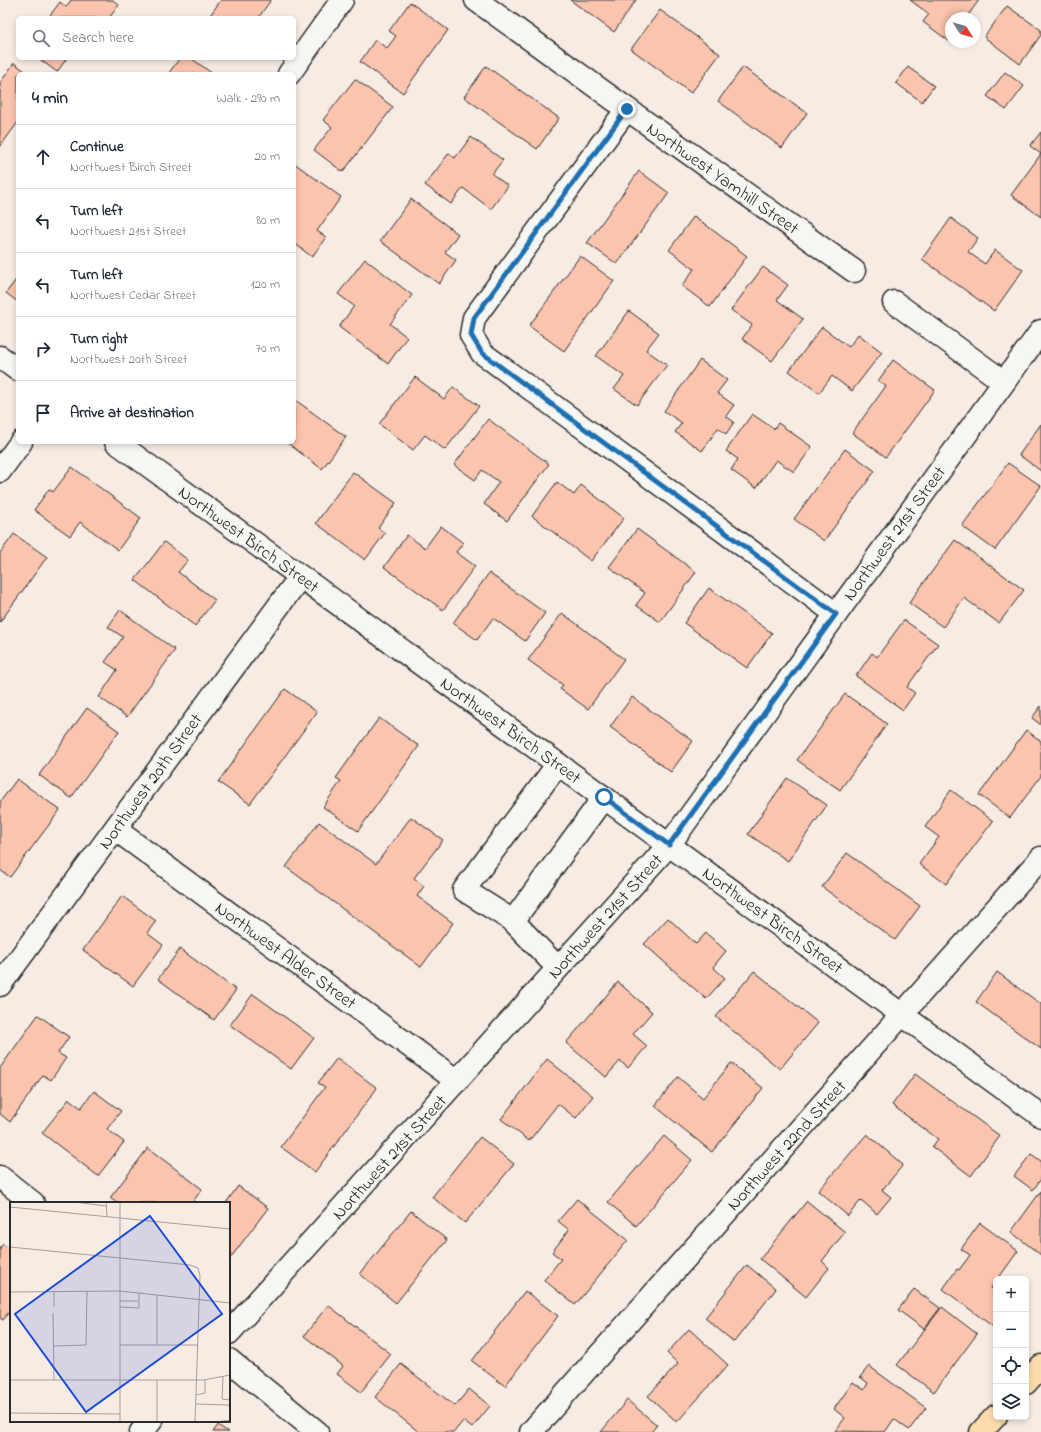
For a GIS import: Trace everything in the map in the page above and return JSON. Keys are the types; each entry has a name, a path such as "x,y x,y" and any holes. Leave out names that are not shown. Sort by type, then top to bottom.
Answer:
{"main road":[{"path":"1029,1380 1041,1366"},
{"path":"981,1432 993,1419"}],"street":[{"path":"290,72 342,0"},
{"name":"Northwest Yamhill Street","path":"476,0 854,271"},
{"path":"627,109 474,318 471,335 482,353 836,614"},
{"path":"894,302 1004,382"},
{"name":"Northwest 21st Street","path":"230,1332 669,845 1041,331"},
{"path":"0,357 16,369"},
{"path":"0,471 20,444"},
{"name":"Northwest Birch Street","path":"119,444 1041,1116"},
{"name":"Northwest 20th Street","path":"0,985 300,577"},
{"path":"558,764 464,890 513,922 558,968"},
{"path":"513,922 604,797"},
{"name":"Northwest Alder Street","path":"115,829 457,1081"},
{"name":"Northwest 22nd Street","path":"531,1432 1041,858"},
{"path":"0,1177 32,1202"},
{"path":"230,1361 317,1432"},
{"path":"141,1432 150,1422"}],"building":[{"path":"71,0 113,0 119,5 111,16 50,16 60,2 66,7"},
{"path":"221,0 271,0 259,16 209,16"},
{"path":"570,0 636,0 614,32"},
{"path":"910,0 979,0 970,12 945,12 945,38 923,22 929,14"},
{"path":"410,2 448,30 403,93 360,62 375,40 387,48 396,36 389,31"},
{"path":"1007,6 1041,30 1041,35 1020,64 984,37"},
{"path":"660,10 720,54 691,93 631,49"},
{"path":"41,60 66,60 57,72"},
{"path":"178,60 194,60 210,72 170,72"},
{"path":"14,63 26,72 16,72 16,125 0,147 0,83"},
{"path":"486,66 559,118 537,149 464,97"},
{"path":"743,67 807,113 782,148 718,101"},
{"path":"908,67 934,86 922,102 896,83"},
{"path":"1005,72 1024,86 1006,110 987,96"},
{"path":"355,79 393,107 343,172 314,150 332,127 323,120"},
{"path":"1041,132 1041,154 1030,146"},
{"path":"471,137 503,160 492,174 508,186 491,209 463,188 451,204 425,185 449,153 455,158"},
{"path":"1041,154 1041,217 1011,195"},
{"path":"296,164 341,197 317,231 326,237 312,257 296,245"},
{"path":"639,171 669,193 617,264 587,243"},
{"path":"411,199 458,234 445,252 456,260 439,284 380,241"},
{"path":"694,216 747,256 710,307 682,286 694,269 669,250"},
{"path":"951,218 978,238 968,252 985,264 995,250 1023,270 994,311 922,259"},
{"path":"580,256 614,281 564,351 529,326"},
{"path":"365,259 412,295 390,324 407,337 388,364 339,327 354,306 338,294"},
{"path":"763,267 788,285 777,300 803,319 772,361 742,339 752,325 731,310"},
{"path":"16,280 16,300 6,293"},
{"path":"629,311 659,333 646,350 667,365 637,405 614,389 624,376 596,356"},
{"path":"822,327 849,347 858,334 882,352 852,391 832,376 819,393 789,371"},
{"path":"700,360 727,380 717,393 734,405 726,416 734,422 726,434 718,428 702,451 675,432 682,423 664,411"},
{"path":"893,360 935,390 886,457 852,433 886,386 878,381"},
{"path":"415,377 444,399 453,387 479,406 445,450 425,435 413,450 379,424"},
{"path":"296,400 346,437 322,469 289,444 296,444"},
{"path":"752,414 774,429 778,423 812,447 794,472 776,460 756,488 731,470 738,459 726,451"},
{"path":"488,419 549,464 507,521 484,504 499,482 482,470 475,480 454,465"},
{"path":"1041,424 1041,471 1019,455"},
{"path":"845,449 875,471 824,541 794,519"},
{"path":"1008,463 1041,486 995,550 962,526"},
{"path":"72,467 141,518 118,550 80,522 70,536 34,510 49,489 53,492"},
{"path":"353,472 396,503 378,528 385,533 365,560 316,523"},
{"path":"557,482 574,495 581,485 624,518 591,561 532,516"},
{"path":"441,526 463,543 456,552 475,566 443,610 384,567 407,535 425,548"},
{"path":"637,529 696,572 660,622 636,605 645,593 609,567"},
{"path":"14,534 47,557 0,622 0,553"},
{"path":"955,540 1024,590 999,623 964,598 943,627 909,603"},
{"path":"164,542 188,560 178,572 215,600 195,626 135,580"},
{"path":"489,573 545,613 525,641 493,618 477,640 453,623"},
{"path":"709,588 772,633 747,668 684,623"},
{"path":"120,610 175,650 127,717 99,697 117,670 105,662 123,637 108,627"},
{"path":"562,613 624,659 588,709 560,689 563,685 528,660"},
{"path":"904,620 938,644 907,687 915,693 903,710 856,676 872,653 877,657"},
{"path":"285,689 317,712 250,804 218,782"},
{"path":"845,694 887,724 840,790 797,760"},
{"path":"632,697 693,741 671,772 610,727"},
{"path":"1041,706 1041,725 1032,718"},
{"path":"87,708 119,731 71,798 39,775"},
{"path":"379,718 419,746 358,831 323,807 341,781 336,778"},
{"path":"1026,730 1041,741 1041,776 1010,818 979,795"},
{"path":"787,778 827,805 788,861 748,834"},
{"path":"17,779 60,810 10,877 0,870 0,802"},
{"path":"951,790 993,821 946,884 919,864 939,837 925,827"},
{"path":"411,817 443,840 414,878 424,886 417,896 453,923 421,967 286,867 319,822 376,864"},
{"path":"847,853 920,906 895,940 822,887"},
{"path":"122,896 156,921 147,933 163,945 133,986 83,950"},
{"path":"668,918 696,944 706,933 726,951 713,967 725,978 706,999 644,944"},
{"path":"180,949 236,990 214,1020 158,979"},
{"path":"754,971 818,1023 780,1069 716,1017"},
{"path":"997,972 1041,1004 1041,1049 976,1002"},
{"path":"618,982 652,1012 633,1034 647,1046 628,1068 620,1061 606,1077 566,1043"},
{"path":"253,994 314,1038 291,1069 230,1025"},
{"path":"38,1015 69,1037 58,1053 66,1058 51,1080 43,1075 10,1122 0,1114 0,1068"},
{"path":"337,1058 377,1088 315,1172 281,1147 325,1087 318,1083"},
{"path":"547,1059 593,1096 576,1118 558,1104 529,1141 501,1119"},
{"path":"731,1063 763,1088 712,1152 655,1106 678,1077 703,1098"},
{"path":"915,1074 1000,1136 971,1176 932,1147 938,1139 892,1105"},
{"path":"94,1091 121,1111 107,1129 124,1142 98,1176 42,1133 69,1099 81,1108"},
{"path":"867,1134 903,1165 882,1190 891,1197 877,1214 861,1200 848,1216 818,1191"},
{"path":"664,1136 692,1160 636,1226 608,1202"},
{"path":"480,1137 514,1164 465,1223 432,1197"},
{"path":"148,1148 202,1189 193,1202 116,1202 110,1198"},
{"path":"1031,1154 1041,1161 1041,1179 1033,1190 1014,1176"},
{"path":"238,1186 268,1208 230,1259 230,1202 227,1202"},
{"path":"1041,1191 1041,1255 1011,1232"},
{"path":"577,1199 628,1240 575,1305 544,1280 561,1259 552,1252 569,1230 558,1221"},
{"path":"807,1201 845,1232 822,1261 829,1268 806,1297 760,1259"},
{"path":"411,1211 447,1240 396,1303 360,1274"},
{"path":"980,1223 1018,1251 1000,1276 993,1276 993,1285 991,1288 993,1289 992,1326 943,1289 957,1269 959,1270 970,1255 961,1249"},
{"path":"3,1244 10,1249 10,1310 3,1320 0,1318 0,1248"},
{"path":"747,1265 776,1289 734,1342 705,1318"},
{"path":"914,1289 940,1308 924,1329 898,1310"},
{"path":"525,1291 558,1316 505,1386 472,1361"},
{"path":"328,1305 391,1354 361,1392 337,1374 343,1366 304,1336"},
{"path":"942,1307 977,1334 934,1392 897,1365"},
{"path":"689,1329 728,1365 677,1422 648,1396 678,1364 667,1353"},
{"path":"401,1364 455,1406 469,1389 490,1406 472,1428 463,1421 454,1432 419,1432 375,1397"},
{"path":"869,1366 926,1408 909,1430 894,1419 885,1432 835,1431 845,1418 834,1409 853,1382 864,1390 868,1383 860,1377"},
{"path":"627,1400 657,1425 651,1432 601,1432"},
{"path":"218,1425 228,1432 213,1432"}],"route":[{"path":"604,797 669,845 836,614 482,353 471,335 474,318 627,109"}]}
